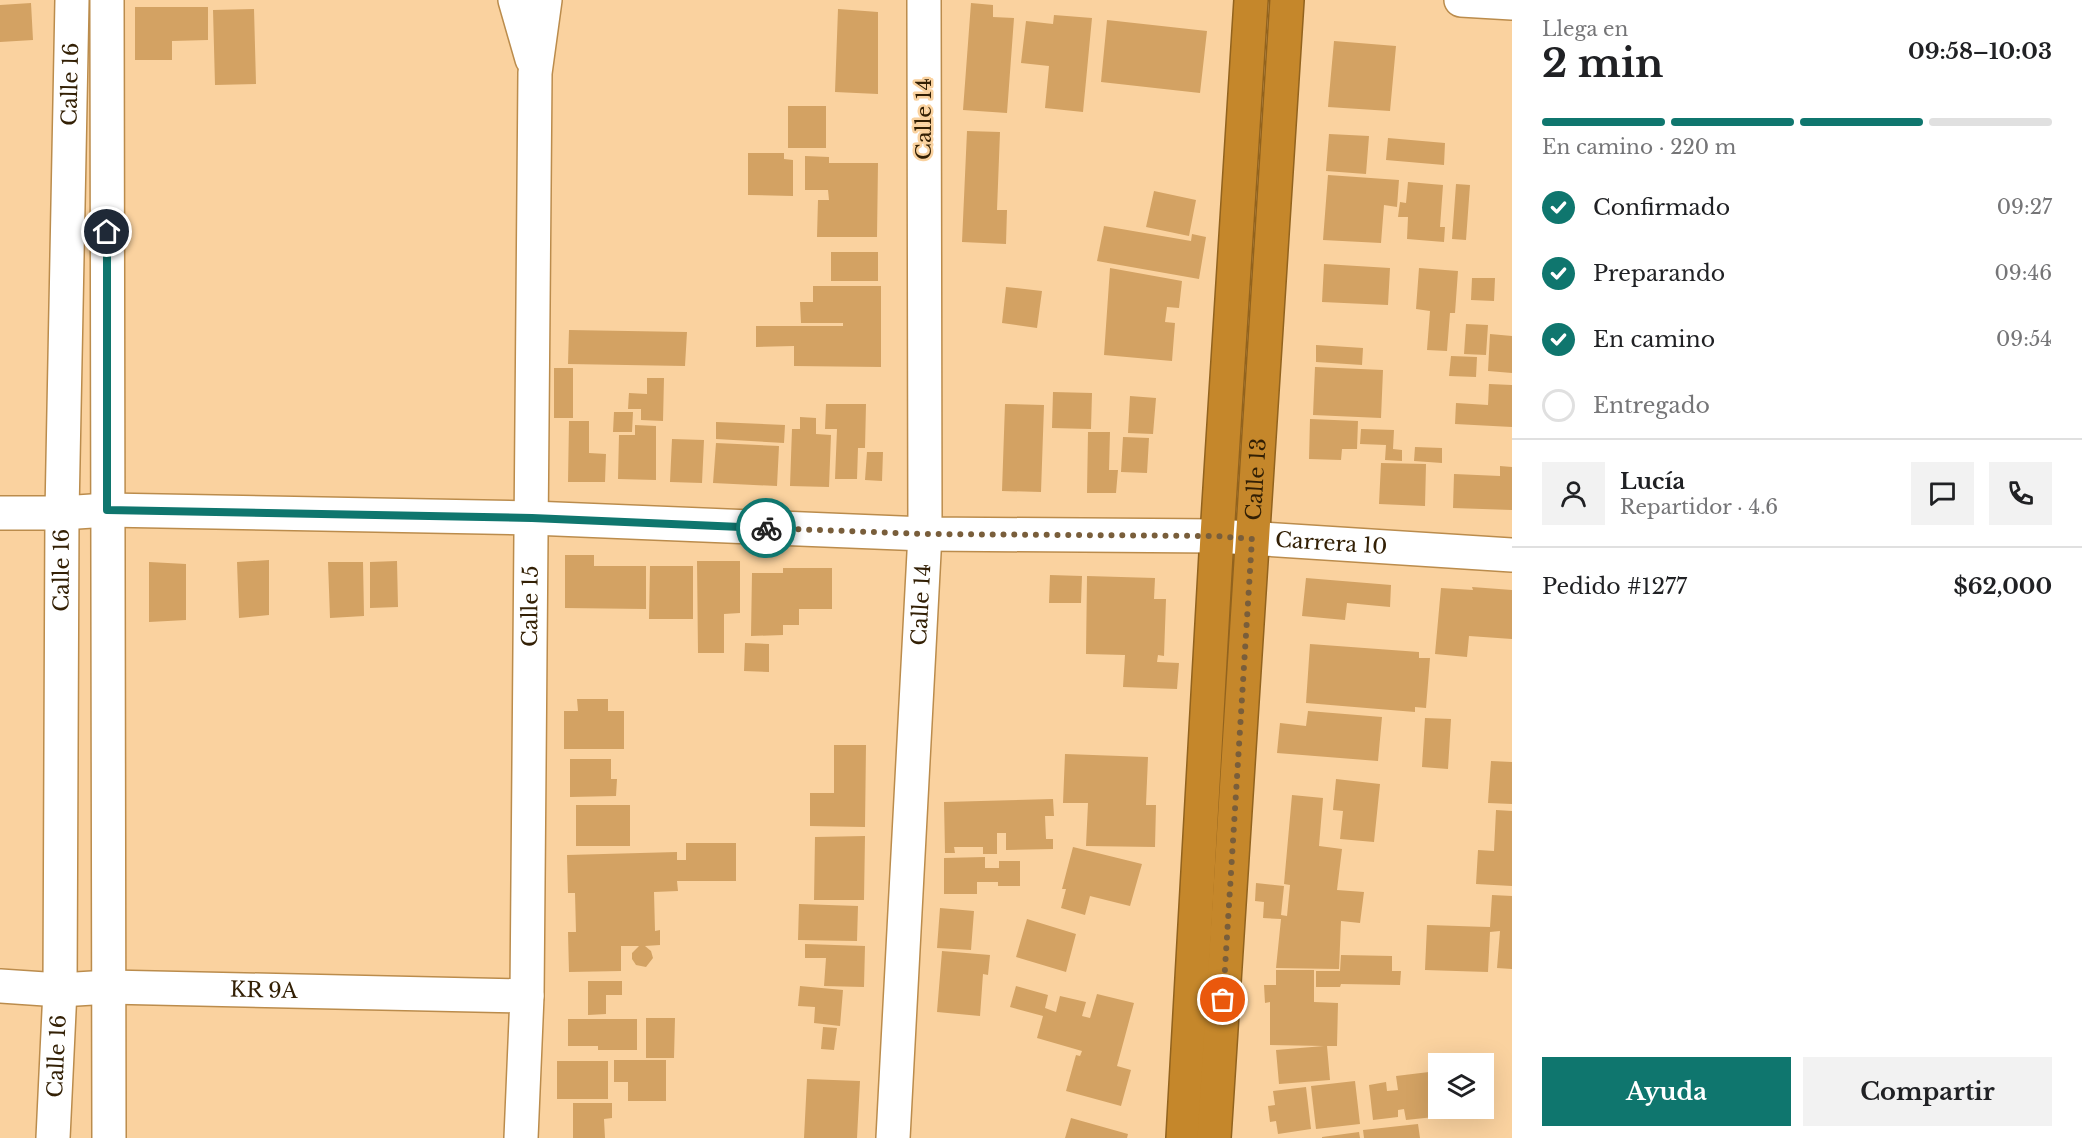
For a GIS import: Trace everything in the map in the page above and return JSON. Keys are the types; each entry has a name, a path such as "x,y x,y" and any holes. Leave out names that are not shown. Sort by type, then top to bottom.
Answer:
{"highway":[{"name":"Calle 13","path":"1183,1138 1216,536 1251,0"},
{"name":"Calle 13","path":"1214,1138 1287,0"}],"street":[{"name":"Calle 16","path":"53,1138 60,990 62,513 72,0"},
{"name":"Calle 16","path":"107,0 109,1138"},
{"name":"Calle 15","path":"515,0 535,73"},
{"name":"Calle 15","path":"521,1138 527,996 535,73 545,0"},
{"name":"Calle 14","path":"893,1138 925,534 924,0"},
{"path":"1461,0 1512,3"},
{"name":"Carrera 10","path":"0,513 107,510 532,518 925,534 1216,536 1512,555"},
{"name":"KR 9A","path":"0,986 60,990 109,987 527,996"}],"building":[{"path":"31,3 33,40 0,42 0,5"},
{"path":"971,3 993,5 993,17 1014,18 1007,113 963,110"},
{"path":"135,7 208,7 208,40 172,41 172,60 135,60"},
{"path":"254,9 256,84 215,85 213,10"},
{"path":"838,9 878,12 878,94 835,92"},
{"path":"1054,15 1092,18 1083,112 1045,108 1049,66 1021,63 1026,21 1053,24"},
{"path":"1107,20 1207,31 1200,93 1101,82"},
{"path":"1334,41 1396,46 1390,111 1328,107"},
{"path":"788,106 826,106 826,148 788,148"},
{"path":"967,131 1000,132 997,210 1007,210 1006,244 962,242"},
{"path":"1329,134 1369,136 1366,174 1326,171"},
{"path":"1388,138 1445,143 1444,165 1386,160"},
{"path":"748,153 784,153 784,159 793,160 793,196 748,195"},
{"path":"805,156 829,157 829,163 878,163 877,237 817,237 818,200 829,200 828,190 805,190"},
{"path":"1328,175 1399,180 1397,207 1384,205 1381,243 1323,240"},
{"path":"1408,182 1443,185 1440,227 1445,227 1444,242 1407,239 1408,217 1398,217 1400,202 1406,203"},
{"path":"1456,184 1470,185 1466,240 1452,239"},
{"path":"1154,191 1196,200 1189,236 1146,227"},
{"path":"1104,226 1191,241 1192,234 1206,237 1199,279 1097,261"},
{"path":"831,252 878,252 878,281 831,281"},
{"path":"1324,264 1390,268 1388,305 1322,302"},
{"path":"1110,268 1182,281 1179,308 1167,307 1165,322 1175,323 1172,361 1104,355"},
{"path":"1419,268 1458,271 1455,313 1450,313 1447,351 1427,350 1430,311 1416,309"},
{"path":"1472,278 1495,278 1494,301 1471,300"},
{"path":"813,286 881,286 881,367 794,366 794,346 756,347 756,326 843,326 843,323 801,323 800,302 813,302"},
{"path":"1006,287 1042,291 1037,328 1002,323"},
{"path":"1466,324 1488,325 1486,355 1464,354"},
{"path":"569,330 687,332 685,366 568,364"},
{"path":"1490,334 1512,336 1512,373 1488,371"},
{"path":"1316,345 1363,348 1362,365 1316,362"},
{"path":"1451,356 1477,357 1476,377 1449,376"},
{"path":"1315,367 1383,370 1381,418 1313,415"},
{"path":"554,368 573,368 573,418 554,418"},
{"path":"647,378 664,378 663,421 641,420 641,409 628,409 629,393 647,394"},
{"path":"1489,384 1512,385 1512,427 1455,424 1456,403 1488,405"},
{"path":"1053,392 1092,393 1091,429 1052,428"},
{"path":"1130,396 1156,398 1153,434 1128,433"},
{"path":"826,404 866,404 865,448 858,448 857,479 835,479 837,429 825,429"},
{"path":"1005,404 1044,405 1041,492 1002,491"},
{"path":"614,412 633,412 632,432 613,432"},
{"path":"800,417 816,418 816,434 831,435 829,487 790,486 792,429 800,429"},
{"path":"1310,419 1358,421 1357,449 1342,449 1341,460 1309,459"},
{"path":"569,421 589,421 589,453 606,454 605,482 568,482"},
{"path":"716,422 785,425 784,443 716,439"},
{"path":"635,425 656,426 656,480 618,479 619,435 635,435"},
{"path":"1361,429 1394,430 1393,449 1402,450 1402,461 1385,460 1386,445 1360,444"},
{"path":"1088,432 1110,432 1109,470 1118,470 1116,493 1087,493"},
{"path":"1123,437 1149,438 1147,473 1121,472"},
{"path":"672,439 704,440 702,483 670,482"},
{"path":"716,443 779,446 777,486 713,483"},
{"path":"1415,447 1442,448 1442,463 1414,461"},
{"path":"867,452 883,452 882,481 865,480"},
{"path":"1381,463 1426,464 1425,506 1379,504"},
{"path":"1500,466 1512,467 1512,510 1453,508 1454,474 1500,476"},
{"path":"565,555 594,555 594,566 646,566 646,609 565,608"},
{"path":"269,560 269,615 239,618 237,562"},
{"path":"397,561 398,607 370,608 370,562"},
{"path":"697,561 740,561 740,613 724,614 724,653 698,653"},
{"path":"149,562 186,564 186,620 149,622"},
{"path":"328,562 363,562 364,616 330,618"},
{"path":"650,566 693,566 693,619 649,619"},
{"path":"783,568 832,568 832,609 799,609 799,625 783,625 783,635 751,636 752,573 783,573"},
{"path":"1050,575 1082,576 1081,603 1049,603"},
{"path":"1087,576 1155,578 1154,599 1166,599 1164,656 1158,655 1157,662 1179,663 1177,689 1123,687 1125,655 1086,654"},
{"path":"1306,578 1391,585 1390,607 1347,603 1345,620 1302,616"},
{"path":"1472,587 1512,590 1512,639 1469,636 1467,657 1435,654 1441,588 1473,590"},
{"path":"745,643 769,644 769,672 744,671"},
{"path":"1310,644 1419,652 1419,658 1430,658 1426,708 1415,707 1415,712 1306,703"},
{"path":"577,699 608,699 608,711 624,711 624,749 564,749 564,711 578,711"},
{"path":"1308,711 1382,717 1378,761 1277,753 1280,723 1306,726"},
{"path":"1425,718 1451,719 1448,769 1422,767"},
{"path":"834,745 866,745 865,827 810,826 810,793 834,793"},
{"path":"1065,754 1148,757 1146,805 1156,805 1155,847 1086,846 1088,803 1063,803"},
{"path":"570,759 611,759 611,779 617,779 616,796 570,797"},
{"path":"1491,761 1512,762 1512,804 1488,803"},
{"path":"1336,779 1380,784 1374,842 1340,839 1343,811 1333,810"},
{"path":"1292,795 1323,798 1319,846 1342,849 1337,890 1364,892 1360,923 1341,921 1339,969 1276,968 1281,919 1263,918 1264,902 1255,901 1256,883 1284,886 1281,915 1287,916 1290,885 1284,884"},
{"path":"1053,799 1054,816 1045,816 1046,839 1053,839 1053,849 1006,850 1006,833 997,833 997,854 983,854 983,847 954,847 955,853 945,853 944,802"},
{"path":"576,805 630,805 630,846 576,846"},
{"path":"1496,810 1512,811 1512,886 1476,884 1478,850 1494,851"},
{"path":"865,836 864,900 814,900 815,837"},
{"path":"686,843 736,843 736,881 677,881 678,891 654,892 655,931 660,930 660,945 645,946 651,951 653,958 646,967 636,965 632,959 632,953 639,946 621,946 621,971 569,972 568,932 576,932 575,893 568,893 567,855 677,852 677,860 686,860"},
{"path":"1073,847 1142,864 1130,906 1090,896 1085,915 1061,908 1066,889 1062,889"},
{"path":"985,857 985,868 999,868 999,861 1020,861 1020,886 998,886 998,882 977,882 977,894 944,894 944,858"},
{"path":"1492,895 1512,896 1512,969 1497,968 1500,931 1490,932 1488,972 1425,970 1427,925 1490,927"},
{"path":"799,904 858,906 857,941 798,940"},
{"path":"940,908 974,911 971,950 937,948"},
{"path":"1027,919 1076,934 1066,972 1016,957"},
{"path":"805,944 865,946 864,987 824,986 826,958 805,958"},
{"path":"942,951 990,955 988,975 983,974 980,1016 937,1012"},
{"path":"1341,955 1392,956 1392,971 1401,971 1400,985 1341,984 1340,987 1316,987 1316,971 1340,971"},
{"path":"1276,970 1314,970 1314,1002 1338,1003 1337,1046 1327,1046 1330,1080 1279,1084 1276,1050 1324,1046 1270,1045 1270,1002 1265,1003 1264,985 1276,985"},
{"path":"588,981 622,981 622,995 606,995 606,1014 588,1015"},
{"path":"800,986 843,990 840,1026 814,1023 815,1007 798,1006"},
{"path":"1016,986 1048,995 1045,1008 1056,1012 1060,996 1086,1002 1082,1016 1090,1018 1097,994 1134,1003 1117,1066 1131,1070 1121,1106 1066,1091 1076,1055 1080,1056 1082,1051 1037,1038 1043,1016 1010,1007"},
{"path":"646,1018 675,1018 674,1058 646,1058"},
{"path":"568,1019 637,1019 637,1050 598,1050 598,1046 568,1046"},
{"path":"823,1027 837,1028 834,1050 821,1049"},
{"path":"614,1060 666,1060 666,1101 628,1101 628,1082 614,1082"},
{"path":"557,1061 608,1061 608,1099 557,1099"},
{"path":"1428,1072 1428,1118 1406,1120 1404,1109 1398,1110 1398,1117 1373,1120 1369,1085 1386,1082 1387,1091 1398,1090 1396,1076"},
{"path":"807,1079 860,1081 857,1138 804,1138"},
{"path":"1355,1081 1360,1124 1316,1129 1311,1086"},
{"path":"1306,1087 1311,1129 1278,1134 1276,1121 1270,1122 1268,1106 1275,1105 1273,1091"},
{"path":"573,1103 612,1103 612,1118 604,1119 605,1138 573,1138"},
{"path":"1071,1118 1128,1134 1127,1138 1065,1138"},
{"path":"1418,1124 1420,1138 1364,1138 1363,1130"},
{"path":"1359,1132 1360,1138 1322,1138 1322,1137"}],"way so far":[{"path":"766,528 925,534 1216,536 1252,539 1223,1000"}],"route":[{"path":"107,232 107,510 532,518 766,528"}]}
